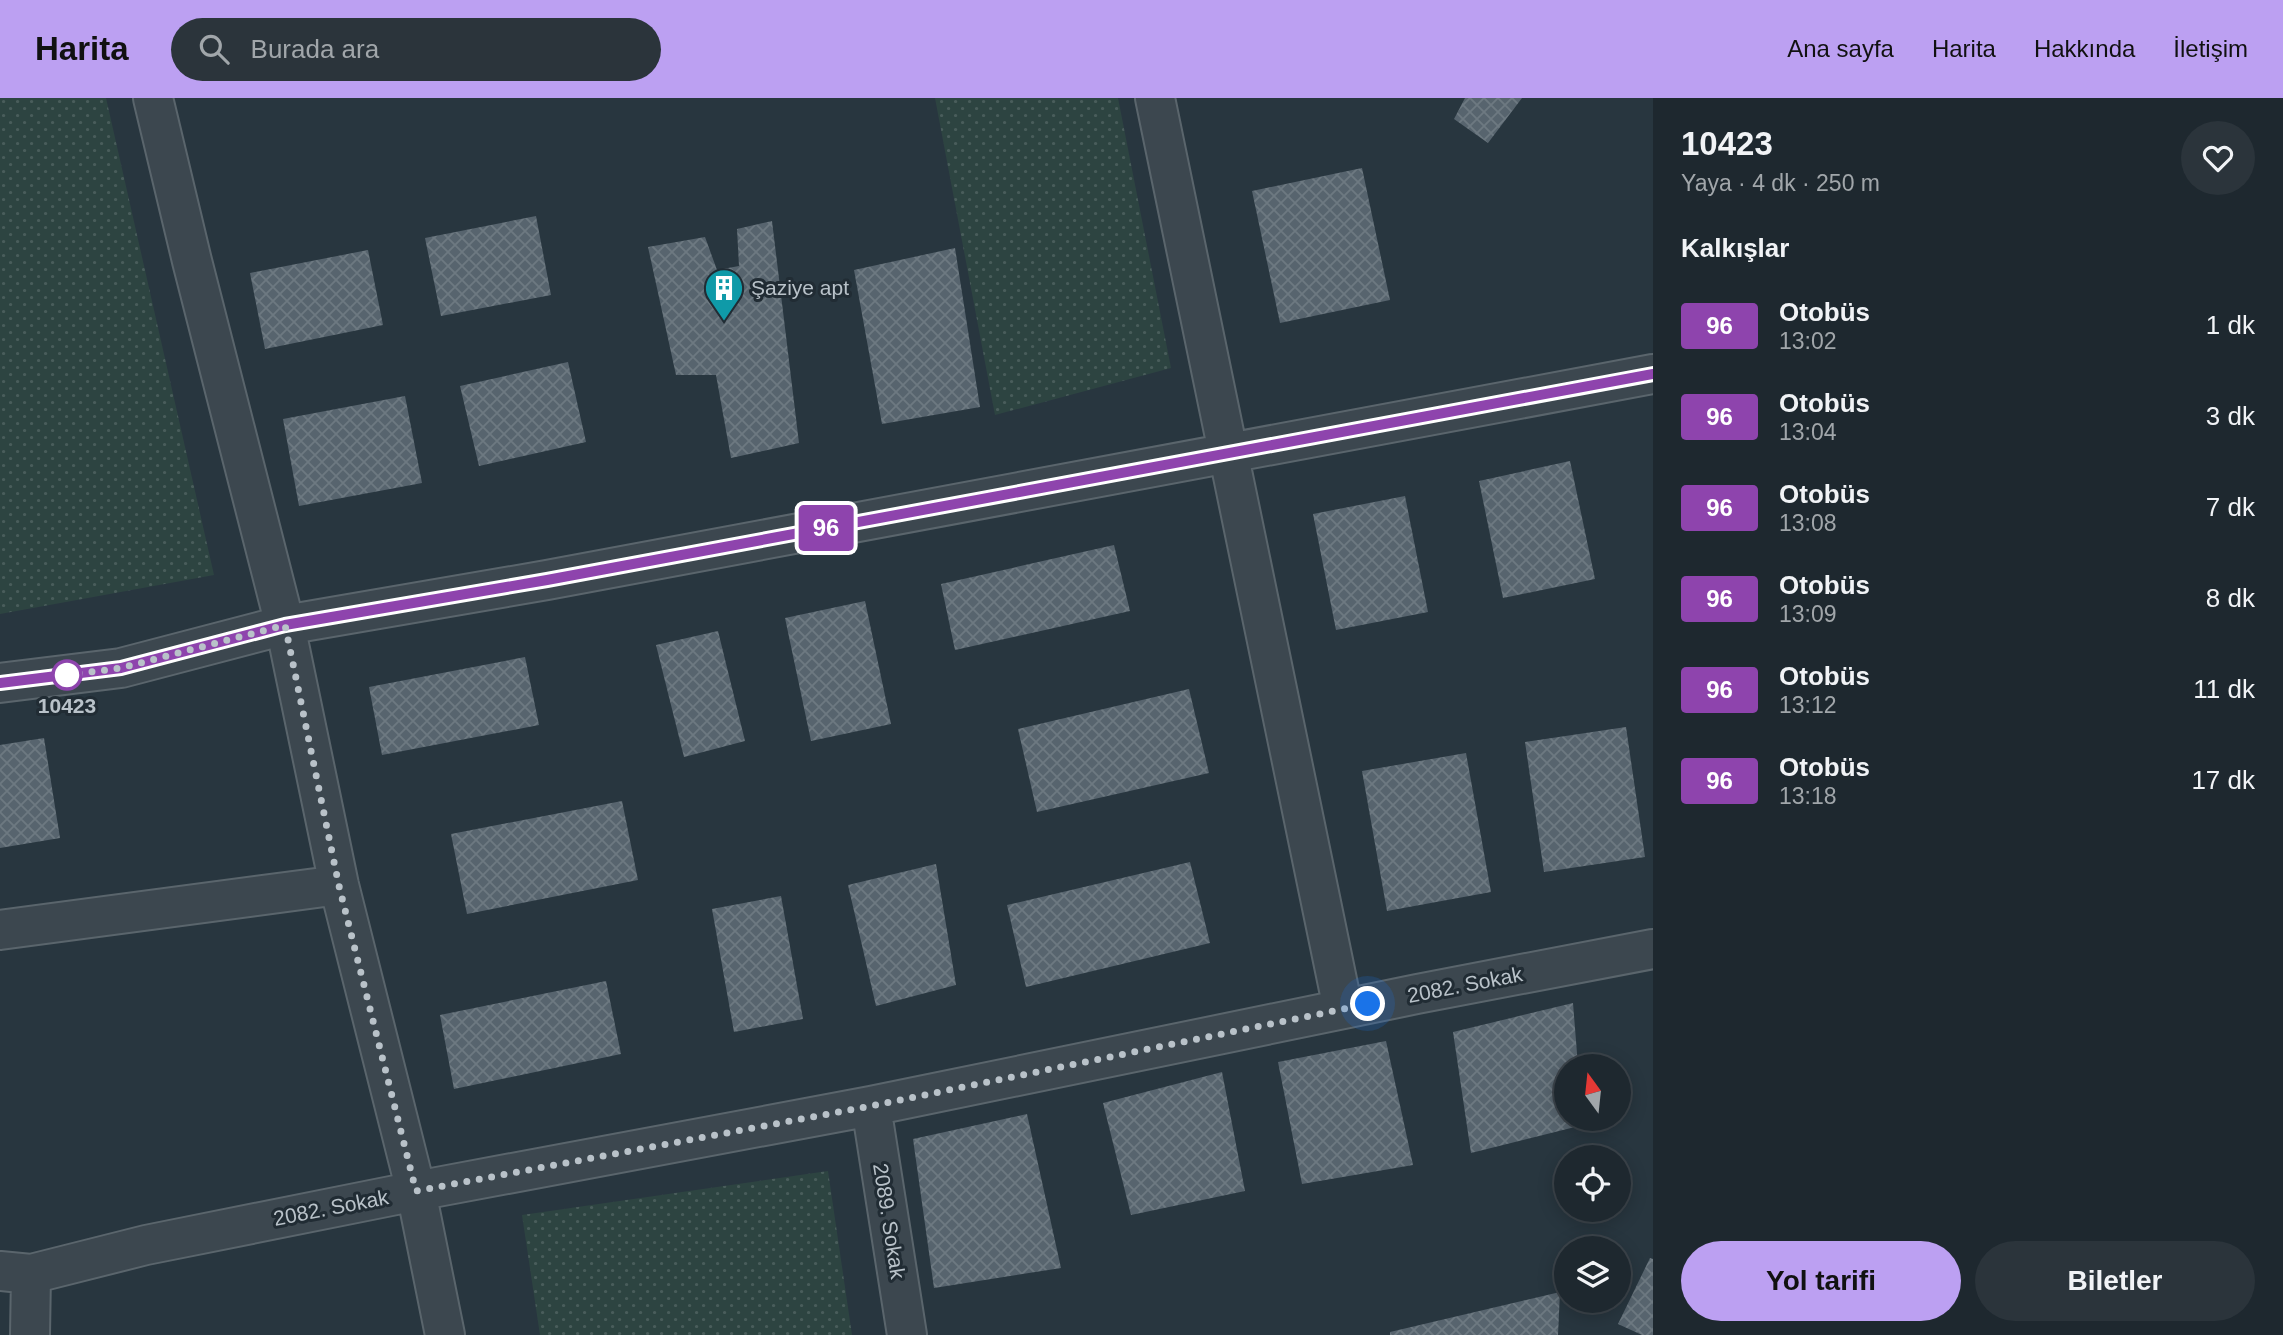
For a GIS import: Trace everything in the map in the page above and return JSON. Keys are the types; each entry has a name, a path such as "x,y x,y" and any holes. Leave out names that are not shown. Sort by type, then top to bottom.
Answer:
{"street":[{"path":"153,98 285,625 339,886 416,1191 445,1335"},
{"path":"1155,98 1343,1009"},
{"path":"0,683 121,668 285,625 547,580 1653,374"},
{"path":"0,930 339,886"},
{"name":"2082. Sokak","path":"16,1272 416,1191 871,1106 1343,1009 1653,949"},
{"name":"2089. Sokak","path":"871,1106 907,1335"},
{"path":"16,1272 30,1335"}],"green space":[{"path":"0,98 106,98 214,575 0,614"},
{"path":"935,98 1118,98 1171,368 995,415"},
{"path":"828,1171 852,1335 540,1335 522,1215"}],"building":[{"path":"1465,98 1522,98 1488,143 1454,119"},
{"path":"1362,168 1390,300 1280,323 1252,191"},
{"path":"536,216 551,295 441,316 425,238"},
{"name":"Şaziye apt","path":"772,221 799,443 731,458 716,375 676,375 648,247 705,237 717,270 739,266 737,229"},
{"path":"955,248 980,407 882,424 854,270"},
{"path":"368,250 383,325 265,349 250,273"},
{"path":"568,362 586,442 479,466 460,386"},
{"path":"405,396 422,483 299,506 283,419"},
{"path":"1570,461 1595,579 1503,598 1479,481"},
{"path":"1405,496 1428,612 1336,630 1313,514"},
{"path":"1114,545 1130,611 955,650 941,584"},
{"path":"865,601 891,724 811,741 785,618"},
{"path":"718,631 745,741 684,757 656,645"},
{"path":"525,657 539,725 382,755 369,687"},
{"path":"1189,689 1209,773 1037,812 1018,729"},
{"path":"1626,727 1645,857 1544,872 1525,742"},
{"path":"44,738 60,838 0,848 0,745"},
{"path":"1466,753 1491,892 1387,911 1362,771"},
{"path":"622,801 638,880 467,914 451,834"},
{"path":"1190,862 1210,943 1026,987 1007,905"},
{"path":"936,864 956,985 876,1006 848,885"},
{"path":"781,896 803,1019 734,1032 712,909"},
{"path":"606,981 621,1054 454,1089 440,1015"},
{"path":"1573,1003 1577,1054 1554,1054 1554,1131 1559,1131 1471,1153 1453,1032"},
{"path":"1386,1041 1413,1165 1302,1184 1278,1062"},
{"path":"1222,1072 1245,1191 1131,1215 1103,1103"},
{"path":"1027,1114 1061,1268 934,1288 913,1139"},
{"path":"1650,1258 1653,1259 1653,1335 1642,1335 1618,1324 1623,1313 1631,1313 1631,1297"},
{"path":"1554,1293 1554,1313 1559,1313 1558,1335 1390,1335 1390,1332"}],"bus line":[{"name":"96","path":"0,683 121,668 285,625 547,580 1653,374"}],"place":[{"name":"Şaziye apt","path":"724,322"},
{"name":"10423","path":"67,675"}],"route":[{"path":"67,675 121,668 285,625 339,886 416,1191 871,1106 1368,1004"}]}
